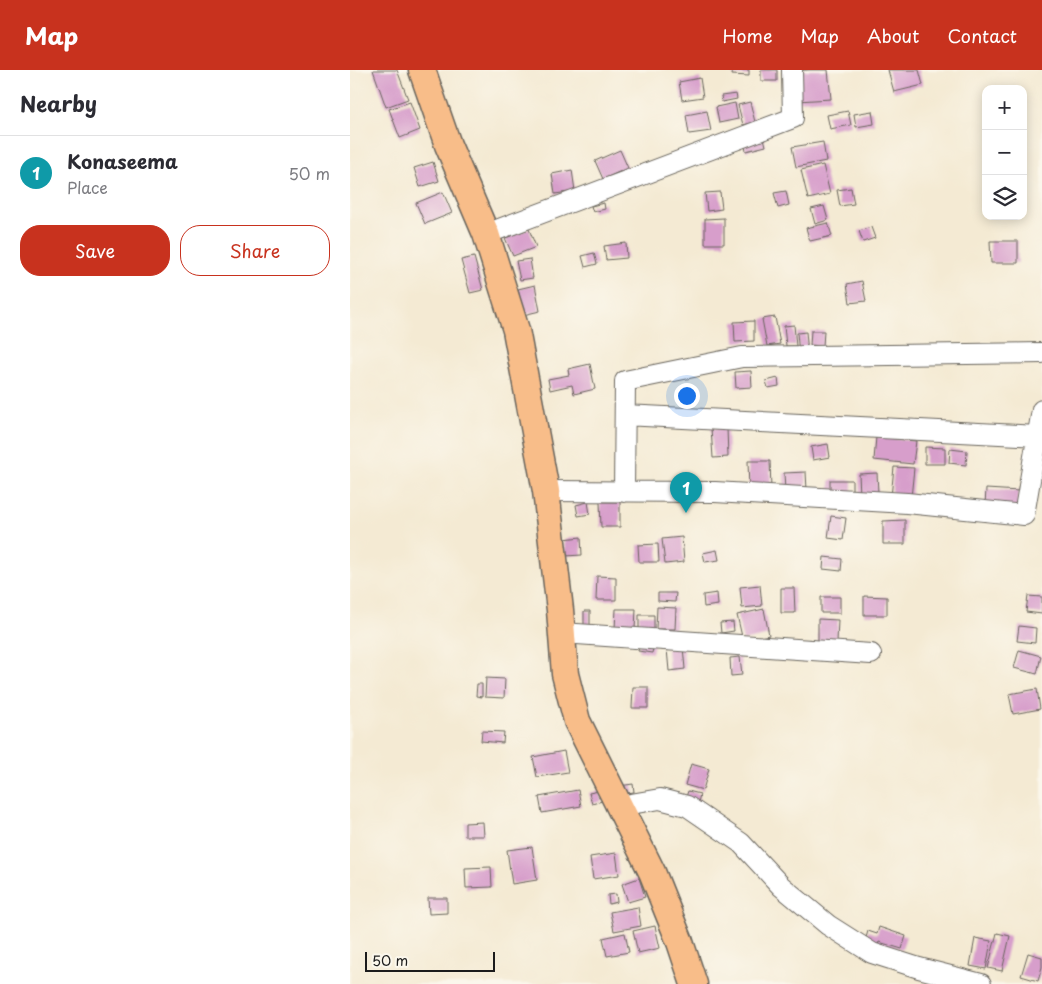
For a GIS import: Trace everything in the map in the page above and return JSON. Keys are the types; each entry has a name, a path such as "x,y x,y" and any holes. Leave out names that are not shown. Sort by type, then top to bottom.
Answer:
{"main road":[{"path":"422,70 448,145 486,234 516,330 546,491 565,674 577,720 652,872 680,942 694,984"}],"street":[{"path":"486,234 793,118 792,70"},
{"path":"624,492 625,381 742,357 1042,353"},
{"path":"546,491 715,492 908,504 1024,515 1036,486 1038,436 1042,410"},
{"path":"625,415 1038,436"},
{"path":"562,632 871,654"},
{"path":"619,806 660,799 686,806 741,843 781,886 828,924 872,953 919,968 981,984"}],"building":[{"path":"373,70 397,70 408,99 386,107"},
{"path":"733,70 749,70 749,76 732,75"},
{"path":"761,70 777,70 777,81 761,81"},
{"path":"828,70 831,99 797,101 795,71"},
{"path":"888,70 919,70 923,85 894,92"},
{"path":"700,78 703,97 682,100 679,82"},
{"path":"736,94 737,99 722,102 721,96"},
{"path":"410,102 420,130 400,138 389,109"},
{"path":"750,102 755,122 743,125 738,105"},
{"path":"735,103 738,119 719,123 716,107"},
{"path":"707,111 711,131 689,134 686,115"},
{"path":"848,111 851,125 830,129 827,115"},
{"path":"872,111 874,124 856,127 854,114"},
{"path":"764,138 766,146 746,151 744,142"},
{"path":"823,142 826,161 796,167 792,147"},
{"path":"620,150 628,168 603,179 595,161"},
{"path":"433,162 439,181 420,187 414,168"},
{"path":"823,165 830,194 808,199 801,170"},
{"path":"572,170 575,191 555,194 552,174"},
{"path":"851,188 854,204 840,206 837,190"},
{"path":"786,191 789,205 778,208 774,193"},
{"path":"443,192 452,213 425,224 416,203"},
{"path":"720,192 722,209 707,211 705,193"},
{"path":"604,203 605,209 593,212 591,206"},
{"path":"824,206 828,220 815,224 811,209"},
{"path":"724,218 724,244 705,244 705,219"},
{"path":"828,223 832,236 810,241 806,228"},
{"path":"871,227 875,238 863,242 859,231"},
{"path":"529,229 536,247 513,256 505,238"},
{"path":"990,241 1018,241 1018,263 991,263"},
{"path":"626,243 627,258 606,260 604,246"},
{"path":"594,253 597,264 585,267 582,256"},
{"path":"474,257 483,290 470,293 461,260"},
{"path":"530,259 533,278 520,280 516,261"},
{"path":"862,281 866,301 850,303 847,284"},
{"path":"535,285 540,311 523,315 518,289"},
{"path":"775,317 780,344 767,346 762,319"},
{"path":"754,321 754,341 735,342 734,322"},
{"path":"794,325 796,346 786,346 784,326"},
{"path":"811,331 824,331 823,346 810,345"},
{"path":"806,332 808,353 799,354 797,333"},
{"path":"590,364 595,389 574,394 572,385 550,390 548,379 569,375 568,369"},
{"path":"751,371 752,387 736,388 735,372"},
{"path":"778,378 779,386 768,388 766,381"},
{"path":"711,428 727,428 728,457 713,458"},
{"path":"876,437 916,441 913,464 874,460"},
{"path":"828,444 830,457 813,460 811,447"},
{"path":"925,447 945,448 945,464 925,464"},
{"path":"950,449 967,451 966,465 949,463"},
{"path":"748,461 770,461 771,489 749,490"},
{"path":"894,467 914,468 911,498 891,497"},
{"path":"806,472 807,490 785,491 784,473"},
{"path":"877,473 878,493 860,495 859,474"},
{"path":"830,480 852,480 852,494 830,494"},
{"path":"986,489 1019,491 1018,507 985,505"},
{"path":"588,502 590,514 578,516 576,505"},
{"path":"600,502 620,502 620,527 601,527"},
{"path":"831,516 846,518 843,540 828,538"},
{"path":"905,520 905,544 883,544 883,521"},
{"path":"581,537 582,555 565,556 564,539"},
{"path":"682,537 684,562 665,564 662,539"},
{"path":"658,544 659,562 639,562 638,545"},
{"path":"717,550 719,560 705,562 703,553"},
{"path":"824,557 842,559 841,571 823,569"},
{"path":"597,576 616,577 616,600 596,600"},
{"path":"760,585 762,606 742,608 740,587"},
{"path":"781,588 794,588 795,613 781,613"},
{"path":"658,593 676,593 675,602 658,601"},
{"path":"717,593 718,605 704,607 703,595"},
{"path":"864,596 887,597 887,615 864,615"},
{"path":"1028,596 1042,597 1042,614 1026,612"},
{"path":"821,597 840,597 840,613 821,613"},
{"path":"657,607 676,608 675,629 656,629"},
{"path":"616,609 636,609 635,629 615,629"},
{"path":"764,609 769,635 743,641 737,615"},
{"path":"584,611 590,611 590,626 584,626"},
{"path":"639,615 654,615 654,630 639,630"},
{"path":"818,619 838,620 837,642 818,642"},
{"path":"733,622 734,631 721,633 720,623"},
{"path":"1019,626 1036,628 1035,643 1017,641"},
{"path":"640,642 654,644 652,653 638,651"},
{"path":"683,647 685,669 669,671 667,649"},
{"path":"1019,650 1041,656 1037,674 1014,668"},
{"path":"740,657 742,675 731,676 730,658"},
{"path":"486,678 505,679 504,698 485,697"},
{"path":"477,684 482,684 482,697 476,696"},
{"path":"633,687 648,687 648,708 632,708"},
{"path":"1037,689 1040,709 1013,714 1009,694"},
{"path":"482,731 504,732 503,743 481,741"},
{"path":"564,751 568,772 537,777 533,757"},
{"path":"691,764 709,769 703,790 685,785"},
{"path":"633,784 634,792 620,794 619,786"},
{"path":"578,790 581,806 542,813 539,797"},
{"path":"599,791 602,801 592,804 589,793"},
{"path":"688,791 700,794 698,803 685,800"},
{"path":"483,822 484,836 465,836 465,823"},
{"path":"532,847 537,880 512,884 507,850"},
{"path":"616,853 619,875 593,879 590,857"},
{"path":"491,867 492,887 466,888 465,868"},
{"path":"639,878 645,897 628,902 622,884"},
{"path":"616,894 617,902 609,904 608,895"},
{"path":"428,898 447,898 447,913 429,914"},
{"path":"638,907 641,926 614,931 610,912"},
{"path":"655,926 660,948 638,953 633,931"},
{"path":"879,927 906,936 902,949 879,942 878,945 865,941 868,931 877,934"},
{"path":"625,933 629,952 607,956 603,938"},
{"path":"997,933 1010,936 1002,971 988,968"},
{"path":"975,938 991,941 986,969 970,966"},
{"path":"1028,953 1042,957 1042,967 1038,981 1021,976"}],"place":[{"name":"Konaseema","path":"686,513"}]}
